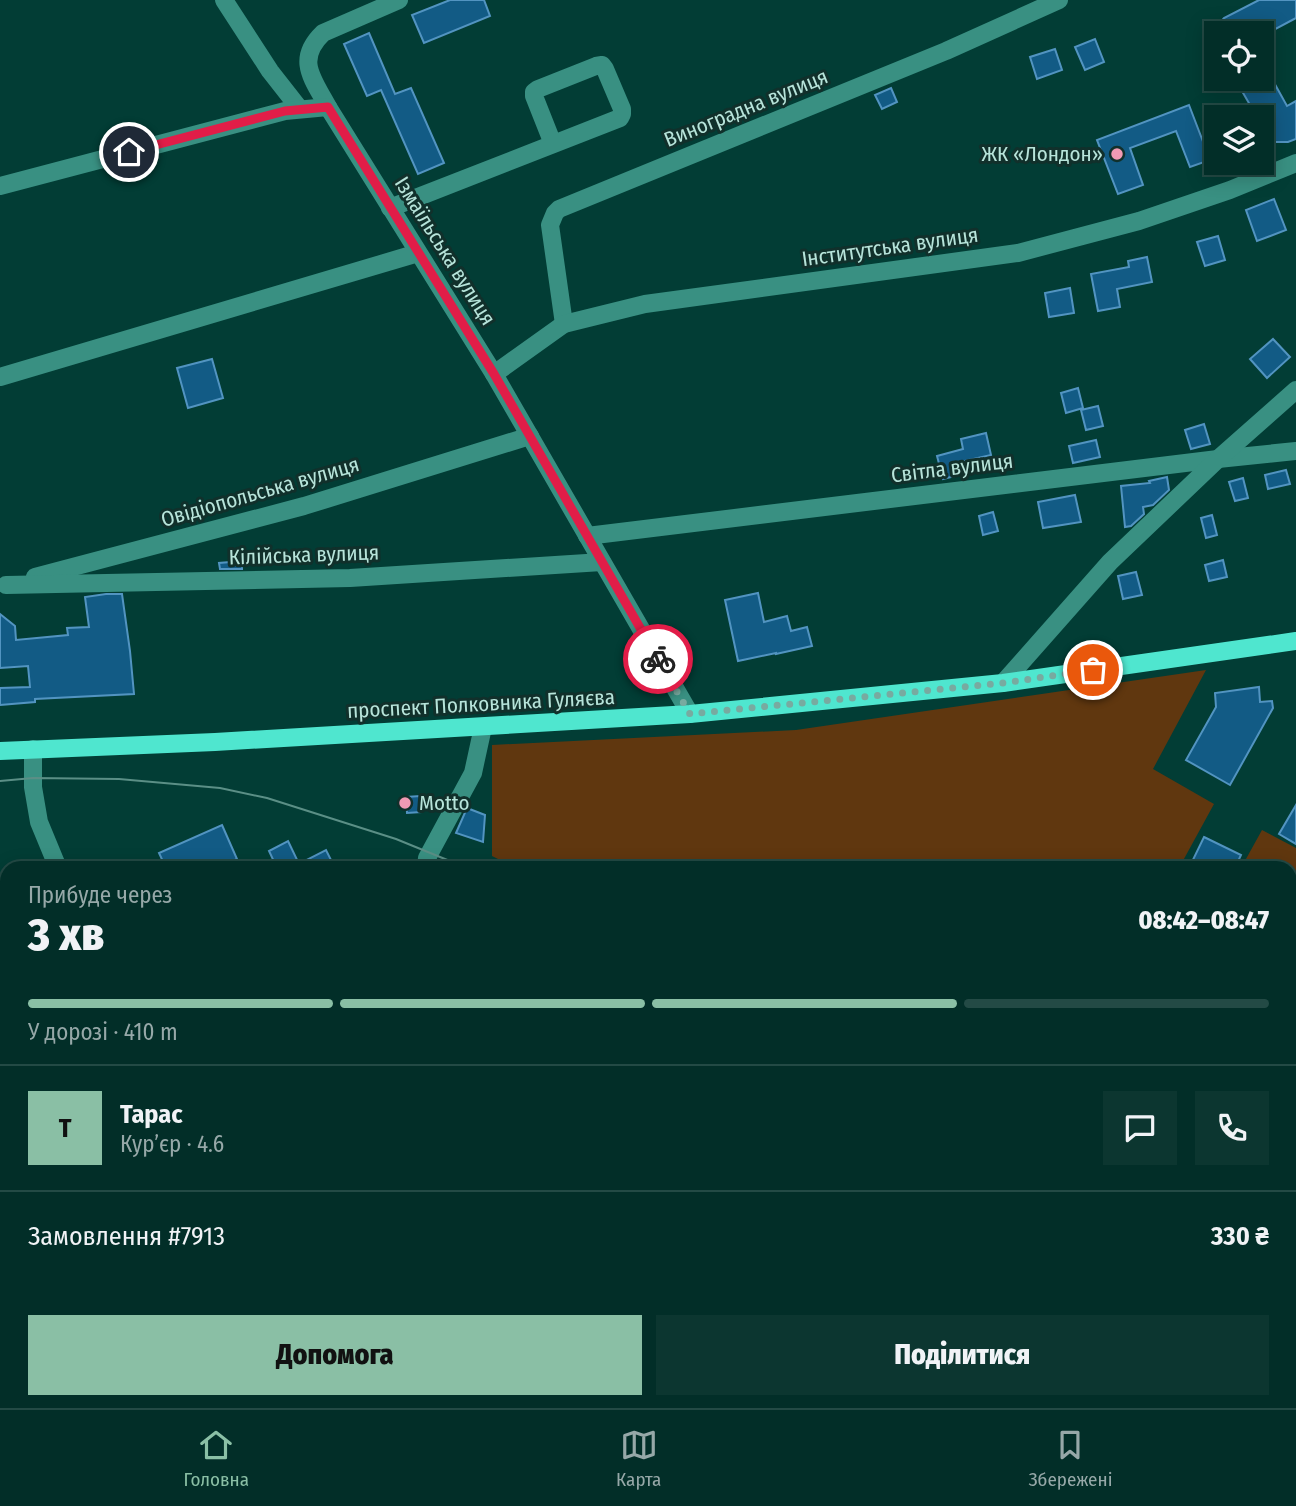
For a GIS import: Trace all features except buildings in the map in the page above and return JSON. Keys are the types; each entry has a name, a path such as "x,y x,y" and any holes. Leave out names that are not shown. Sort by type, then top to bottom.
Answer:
{"main road":[{"name":"проспект Полковника Гуляєва","path":"0,751 215,742 690,714 1003,683 1296,641"}],"street":[{"path":"224,0 270,71 299,108"},
{"name":"Ізмаїльська вулиця","path":"398,0 323,33 310,49 308,70 328,107 494,374 690,714"},
{"name":"Виноградна вулиця","path":"564,324 550,225 559,209 946,51 1059,0"},
{"path":"390,208 620,118 622,109 602,65 534,92 553,144"},
{"path":"0,187 299,108 328,107"},
{"name":"Інститутська вулиця","path":"494,374 564,324 645,304 1018,253 1139,221 1230,190 1296,163"},
{"path":"0,377 418,253"},
{"path":"1003,683 1110,562 1296,390"},
{"name":"Овідіопольська вулиця","path":"3,585 304,506 530,436"},
{"name":"Світла вулиця","path":"587,536 1296,451"},
{"name":"Кілійська вулиця","path":"3,585 350,578 602,562"},
{"path":"427,861 473,773 483,727"},
{"path":"33,749 33,787 39,822 55,861"}],"shaded area":[{"path":"1206,670 1153,769 1214,804 1183,861 502,861 492,856 492,745 796,730"},
{"path":"1262,830 1296,848 1296,861 1245,861"}],"tram line":[{"path":"0,781 33,778 119,779 220,788 267,798 396,839 450,861"}],"way so far":[{"path":"658,659 690,714 1003,683 1093,670"}],"place":[{"name":"ЖК «Лондон»","path":"1117,154"},
{"name":"Motto","path":"405,803"}],"route":[{"path":"129,152 285,111 328,107 494,374 658,659"}]}
